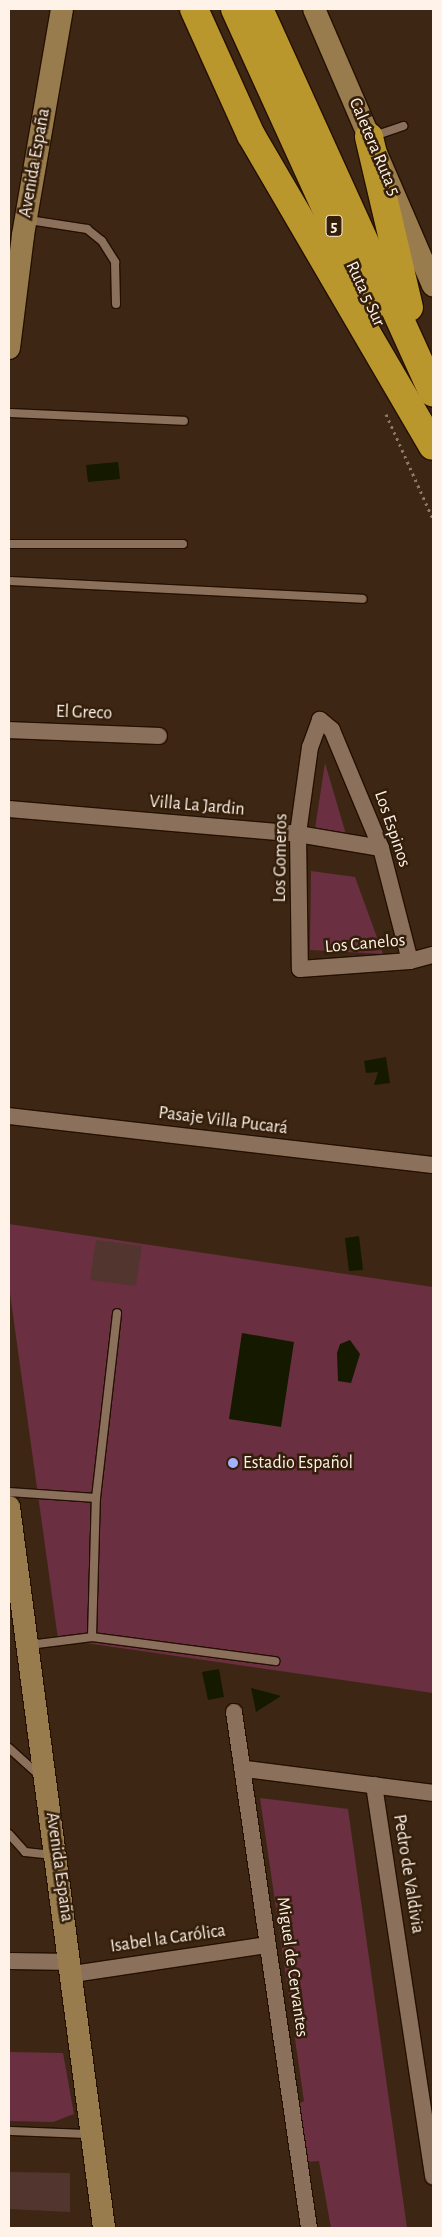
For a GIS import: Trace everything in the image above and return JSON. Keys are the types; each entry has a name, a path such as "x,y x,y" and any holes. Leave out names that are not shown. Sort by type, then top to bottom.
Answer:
{"highway":[{"path":"194,9 251,135 433,445"},
{"name":"Ruta 5 Sur","path":"235,9 433,445"},
{"name":"Ruta 5 Sur","path":"258,9 433,392"},
{"path":"370,137 401,279 433,380"}],"main road":[{"name":"Avenida España","path":"9,348 19,227 62,9"},
{"name":"Caletera Ruta 5","path":"314,9 433,285"},
{"name":"Avenida España","path":"9,1507 73,1968 104,2228"}],"street":[{"name":"Los Gomeros","path":"300,969 298,834 310,747 320,720"},
{"name":"Los Espinos","path":"320,720 326,722 338,741 381,848 410,960"},
{"name":"El Greco","path":"9,730 159,736"},
{"name":"Villa La Jardin","path":"9,809 298,834 381,848"},
{"name":"Los Canelos","path":"300,969 410,960 433,955"},
{"name":"Pasaje Villa Pucará","path":"9,1116 433,1165"},
{"name":"Miguel de Cervantes","path":"234,1712 246,1769 268,1945 309,2228"},
{"path":"246,1769 433,1793"},
{"name":"Pedro de Valdivia","path":"374,1785 433,2177"},
{"name":"Isabel la Carólica","path":"9,1961 73,1968 268,1945"}],"lane":[{"path":"370,137 403,126"},
{"path":"19,227 88,229 102,241 115,262 116,304"},
{"path":"9,413 184,421"},
{"path":"9,544 183,544"},
{"path":"9,581 364,599"},
{"path":"92,1636 96,1498 117,1313"},
{"path":"9,1492 96,1498"},
{"path":"28,1645 92,1636 275,1661"},
{"path":"9,1748 47,1781"},
{"path":"9,1834 25,1852 57,1855"},
{"path":"9,2131 93,2134"}],"shaded area":[{"path":"118,462 120,479 88,482 86,465"},
{"path":"325,763 350,848 313,842"},
{"path":"311,871 355,877 383,954 310,950"},
{"path":"386,1057 390,1083 374,1085 378,1072 366,1073 364,1061"},
{"name":"Estadio Español","path":"9,1224 433,1287 433,1693 58,1639 9,1286"},
{"path":"359,1236 363,1270 349,1271 345,1238"},
{"path":"242,1333 294,1342 281,1427 229,1419"},
{"path":"350,1340 360,1354 351,1383 338,1381 337,1353 340,1344"},
{"path":"219,1669 224,1697 208,1700 202,1672"},
{"path":"251,1688 281,1696 256,1712"},
{"path":"260,1798 348,1809 407,2228 331,2228 319,2161 305,2162 295,2106 304,2101"},
{"path":"9,2052 63,2053 74,2114 53,2122 9,2121"}],"building":[{"path":"96,1240 142,1246 136,1286 90,1280"},
{"path":"9,2172 70,2173 70,2212 9,2209"}],"place":[{"name":"Estadio Español","path":"233,1463"}]}
